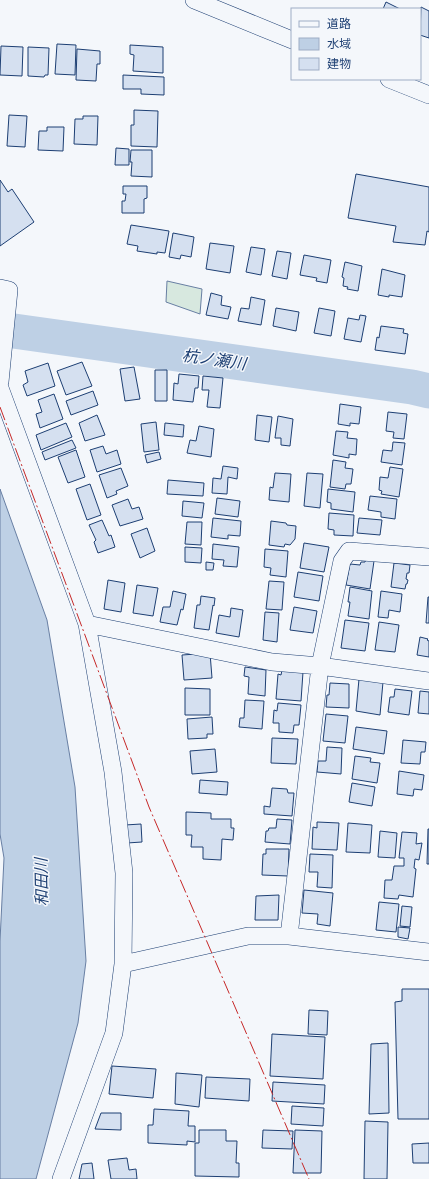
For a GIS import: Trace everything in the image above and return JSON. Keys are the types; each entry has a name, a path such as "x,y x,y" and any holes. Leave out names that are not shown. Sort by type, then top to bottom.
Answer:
{"street":[{"path":"194,0 291,40"},
{"path":"392,80 429,95"},
{"path":"0,382 3,358 4,293"},
{"path":"0,388 87,624 114,780 124,874 123,964 114,1033 61,1179"},
{"path":"289,936 320,666 342,561 349,550 429,557"},
{"path":"87,624 272,662 320,666 429,681"},
{"path":"123,964 248,936 289,936 429,952"}],"shaded area":[{"path":"167,281 202,289 200,314 166,302"}],"water":[{"name":"和田川","path":"0,489 47,620 75,787 86,961 78,1023 36,1179 0,1179 0,941 4,858 0,834"}],"building":[{"path":"386,2 398,8 383,8"},
{"path":"421,8 429,11 429,38 421,35"},
{"path":"57,44 76,45 75,75 55,74"},
{"path":"130,45 163,47 163,73 133,71 134,55 130,54"},
{"path":"1,46 23,47 22,76 0,75"},
{"path":"28,47 49,48 48,75 45,75 44,77 28,76"},
{"path":"77,49 100,51 100,64 97,64 96,81 76,80"},
{"path":"123,75 164,77 164,95 141,94 141,89 123,89"},
{"path":"134,110 158,111 157,147 131,146 131,125 134,125"},
{"path":"9,115 27,116 25,147 7,146"},
{"path":"83,116 98,116 97,145 74,144 75,119 83,119"},
{"path":"47,127 64,127 63,151 38,150 39,131 47,131"},
{"path":"116,148 129,149 129,165 115,165"},
{"path":"131,150 152,150 152,177 131,176"},
{"path":"356,174 429,187 429,232 427,231 425,245 393,242 396,226 348,218"},
{"path":"0,180 8,192 12,189 34,222 0,246"},
{"path":"123,186 147,186 147,198 144,199 144,213 122,213 122,201 125,201 126,194 123,194"},
{"path":"131,225 169,231 165,253 157,252 157,254 137,251 138,246 127,244"},
{"path":"173,233 194,237 191,257 181,255 180,259 169,257"},
{"path":"210,243 234,246 230,273 206,269"},
{"path":"251,247 265,249 261,275 246,272"},
{"path":"277,251 291,253 287,279 272,276"},
{"path":"304,255 331,260 327,283 316,281 317,278 300,275"},
{"path":"345,262 362,266 358,291 347,289 348,287 343,286 344,278 342,277"},
{"path":"382,269 405,275 402,297 378,295"},
{"path":"211,293 222,296 221,305 231,307 228,319 206,315"},
{"path":"251,297 265,300 261,325 238,321 241,308 249,309"},
{"path":"276,308 299,312 296,331 273,326"},
{"path":"319,308 335,311 331,336 314,333"},
{"path":"360,315 366,316 361,342 344,339 348,318 359,320"},
{"path":"381,326 404,329 403,333 408,334 405,354 375,350 377,337 379,338"},
{"path":"82,362 92,386 66,395 57,371"},
{"path":"48,363 55,386 27,396 23,385 28,382 25,371"},
{"path":"134,367 140,399 125,401 120,369"},
{"path":"155,370 167,370 167,401 155,401"},
{"path":"179,374 199,376 198,388 195,388 193,402 173,400 174,383 178,384"},
{"path":"203,376 223,378 220,408 207,407 209,390 202,390"},
{"path":"93,391 98,405 71,415 66,401"},
{"path":"54,394 63,419 40,428 36,414 42,412 38,400"},
{"path":"340,404 361,407 359,424 350,423 350,426 338,424"},
{"path":"388,412 407,414 404,439 393,438 394,432 386,431"},
{"path":"97,415 105,435 85,441 79,423"},
{"path":"257,415 272,417 269,442 255,440"},
{"path":"278,416 293,419 290,446 281,445 281,438 275,438"},
{"path":"156,422 159,450 144,452 141,424"},
{"path":"66,423 72,437 41,450 36,435"},
{"path":"165,423 184,425 183,437 164,435"},
{"path":"199,426 214,429 211,457 187,453 190,440 196,441"},
{"path":"336,431 348,432 347,438 357,439 356,455 349,454 349,458 333,455"},
{"path":"72,440 76,448 45,460 42,452"},
{"path":"393,442 405,443 402,465 381,462 383,450 392,451"},
{"path":"103,446 106,454 117,450 121,464 97,472 90,450"},
{"path":"76,450 85,477 68,483 58,457"},
{"path":"159,452 161,459 147,463 145,455"},
{"path":"333,460 346,462 345,468 353,469 351,484 346,484 345,489 330,487"},
{"path":"223,466 238,468 237,479 228,477 227,494 212,493 213,478 221,479"},
{"path":"390,467 403,469 399,497 381,494 382,491 379,490 380,477 388,478"},
{"path":"121,468 128,486 116,491 117,494 107,498 99,475"},
{"path":"275,473 291,474 289,502 269,500 270,487 273,488"},
{"path":"307,473 323,474 320,508 304,506"},
{"path":"168,480 204,483 203,496 167,494"},
{"path":"90,484 101,515 87,520 76,489"},
{"path":"328,489 355,492 353,512 331,509 331,503 327,502"},
{"path":"370,496 397,499 395,519 381,517 381,512 368,510"},
{"path":"217,498 240,501 238,517 215,514"},
{"path":"128,499 132,509 139,507 143,519 120,526 112,505"},
{"path":"183,501 204,503 202,518 182,516"},
{"path":"329,513 354,515 353,536 334,535 334,530 328,529"},
{"path":"213,518 241,521 240,536 228,535 228,539 211,537"},
{"path":"359,518 382,520 380,535 357,533"},
{"path":"102,520 109,536 111,535 115,547 98,553 94,542 96,540 89,525"},
{"path":"271,521 296,526 295,539 290,545 285,544 284,547 269,545"},
{"path":"187,522 202,522 201,545 185,544"},
{"path":"147,528 155,551 140,558 131,534"},
{"path":"304,543 329,547 324,572 300,568"},
{"path":"213,544 239,547 237,567 223,566 224,560 212,559"},
{"path":"185,547 202,548 201,563 185,562"},
{"path":"265,549 288,551 286,577 270,575 271,568 264,567"},
{"path":"366,559 374,561 370,589 346,585 350,564 360,565 361,562 365,562"},
{"path":"206,562 214,563 213,570 206,570"},
{"path":"394,563 410,565 409,573 407,573 406,579 408,580 405,589 391,587"},
{"path":"298,572 323,576 319,601 294,597"},
{"path":"108,580 125,583 121,612 104,609"},
{"path":"269,581 284,582 282,610 266,609"},
{"path":"137,585 158,588 153,616 133,613"},
{"path":"350,587 372,591 369,619 348,616"},
{"path":"173,591 186,594 183,610 181,609 177,625 160,622 163,607 170,607"},
{"path":"381,591 402,594 400,612 389,610 388,618 378,617"},
{"path":"201,596 215,598 209,630 194,628 197,605 200,605"},
{"path":"428,597 429,623 426,623"},
{"path":"294,607 317,611 313,633 290,630"},
{"path":"231,608 243,610 239,637 216,633 219,615 230,617"},
{"path":"265,612 279,613 277,642 263,640"},
{"path":"345,620 369,623 365,651 341,648"},
{"path":"379,622 399,625 395,652 375,650"},
{"path":"420,637 428,639 427,640 429,641 429,657 417,655"},
{"path":"210,653 212,678 184,680 182,655"},
{"path":"245,667 266,670 265,696 248,694 249,677 244,676"},
{"path":"282,670 303,672 301,701 276,699 278,674 281,675"},
{"path":"359,679 383,682 380,715 356,711"},
{"path":"330,683 349,684 349,708 326,707"},
{"path":"185,688 210,689 210,715 185,715"},
{"path":"395,689 412,691 409,715 388,712 390,697 394,697"},
{"path":"420,691 429,692 429,714 418,713"},
{"path":"245,700 264,701 262,729 239,727 240,718 244,718"},
{"path":"278,703 301,705 299,725 294,725 293,733 279,732 279,723 273,723 274,710 277,711"},
{"path":"326,714 348,716 345,743 323,741"},
{"path":"212,717 213,734 207,734 207,738 188,739 187,719"},
{"path":"356,727 387,731 384,754 353,749"},
{"path":"272,738 298,739 296,764 271,763"},
{"path":"403,740 426,742 425,752 421,752 420,764 401,763"},
{"path":"327,747 342,748 341,774 317,772 318,761 326,761"},
{"path":"215,749 217,772 192,774 190,751"},
{"path":"355,756 371,758 370,762 380,763 377,783 352,779"},
{"path":"399,771 424,775 422,790 414,789 413,796 397,794"},
{"path":"200,780 228,782 227,795 199,793"},
{"path":"352,783 375,787 372,806 349,802"},
{"path":"272,788 287,789 288,793 294,793 292,816 264,814 264,806 270,807"},
{"path":"186,812 211,813 211,819 231,819 231,828 234,828 233,840 222,839 221,860 203,859 203,847 191,847 192,835 186,835"},
{"path":"277,819 292,820 290,844 265,842 266,831 268,831 269,828 276,828"},
{"path":"317,822 339,823 337,850 312,849 313,827 317,828"},
{"path":"348,823 372,825 370,853 346,852"},
{"path":"141,824 142,842 127,843 125,825"},
{"path":"428,829 429,864 427,864"},
{"path":"380,831 397,833 395,858 378,857"},
{"path":"402,832 417,833 416,844 422,843 419,860 415,859 414,868 416,869 413,897 399,895 398,899 384,898 385,880 392,880 394,866 404,866 404,858 399,858"},
{"path":"266,849 289,849 288,876 262,875 263,854 266,854"},
{"path":"310,854 333,855 332,888 317,887 318,872 309,872"},
{"path":"304,890 333,893 330,926 317,924 318,914 302,913"},
{"path":"279,895 278,920 255,920 256,896"},
{"path":"379,902 399,904 396,932 376,930"},
{"path":"402,906 412,907 410,927 400,926"},
{"path":"398,927 410,928 408,939 398,937"},
{"path":"402,989 429,989 429,1119 398,1119 395,1002 402,1001"},
{"path":"309,1010 328,1011 327,1035 308,1034"},
{"path":"272,1034 325,1037 323,1079 270,1076"},
{"path":"388,1043 389,1113 369,1114 371,1044"},
{"path":"112,1066 156,1069 153,1098 109,1094"},
{"path":"176,1073 202,1075 199,1107 175,1104"},
{"path":"206,1077 250,1079 249,1101 205,1098"},
{"path":"273,1082 325,1085 324,1104 272,1101"},
{"path":"292,1106 324,1108 323,1126 291,1124"},
{"path":"154,1109 189,1111 188,1126 195,1126 195,1142 187,1141 187,1145 148,1143 148,1125 153,1125"},
{"path":"101,1113 121,1113 121,1130 95,1129"},
{"path":"365,1121 388,1122 387,1179 364,1179"},
{"path":"199,1130 226,1130 226,1141 237,1141 236,1163 239,1163 239,1177 195,1176 195,1143 199,1143"},
{"path":"263,1130 293,1131 292,1149 262,1148"},
{"path":"295,1130 322,1131 321,1173 293,1173"},
{"path":"429,1143 429,1163 413,1163 412,1144"},
{"path":"127,1158 129,1170 136,1169 137,1179 111,1179 108,1160"},
{"path":"92,1163 94,1179 79,1179 82,1164"}],"waterway":[{"name":"杭ノ瀬川","path":"0,329 412,387 429,391"}],"power":[{"path":"0,407 149,807 309,1179"}]}
